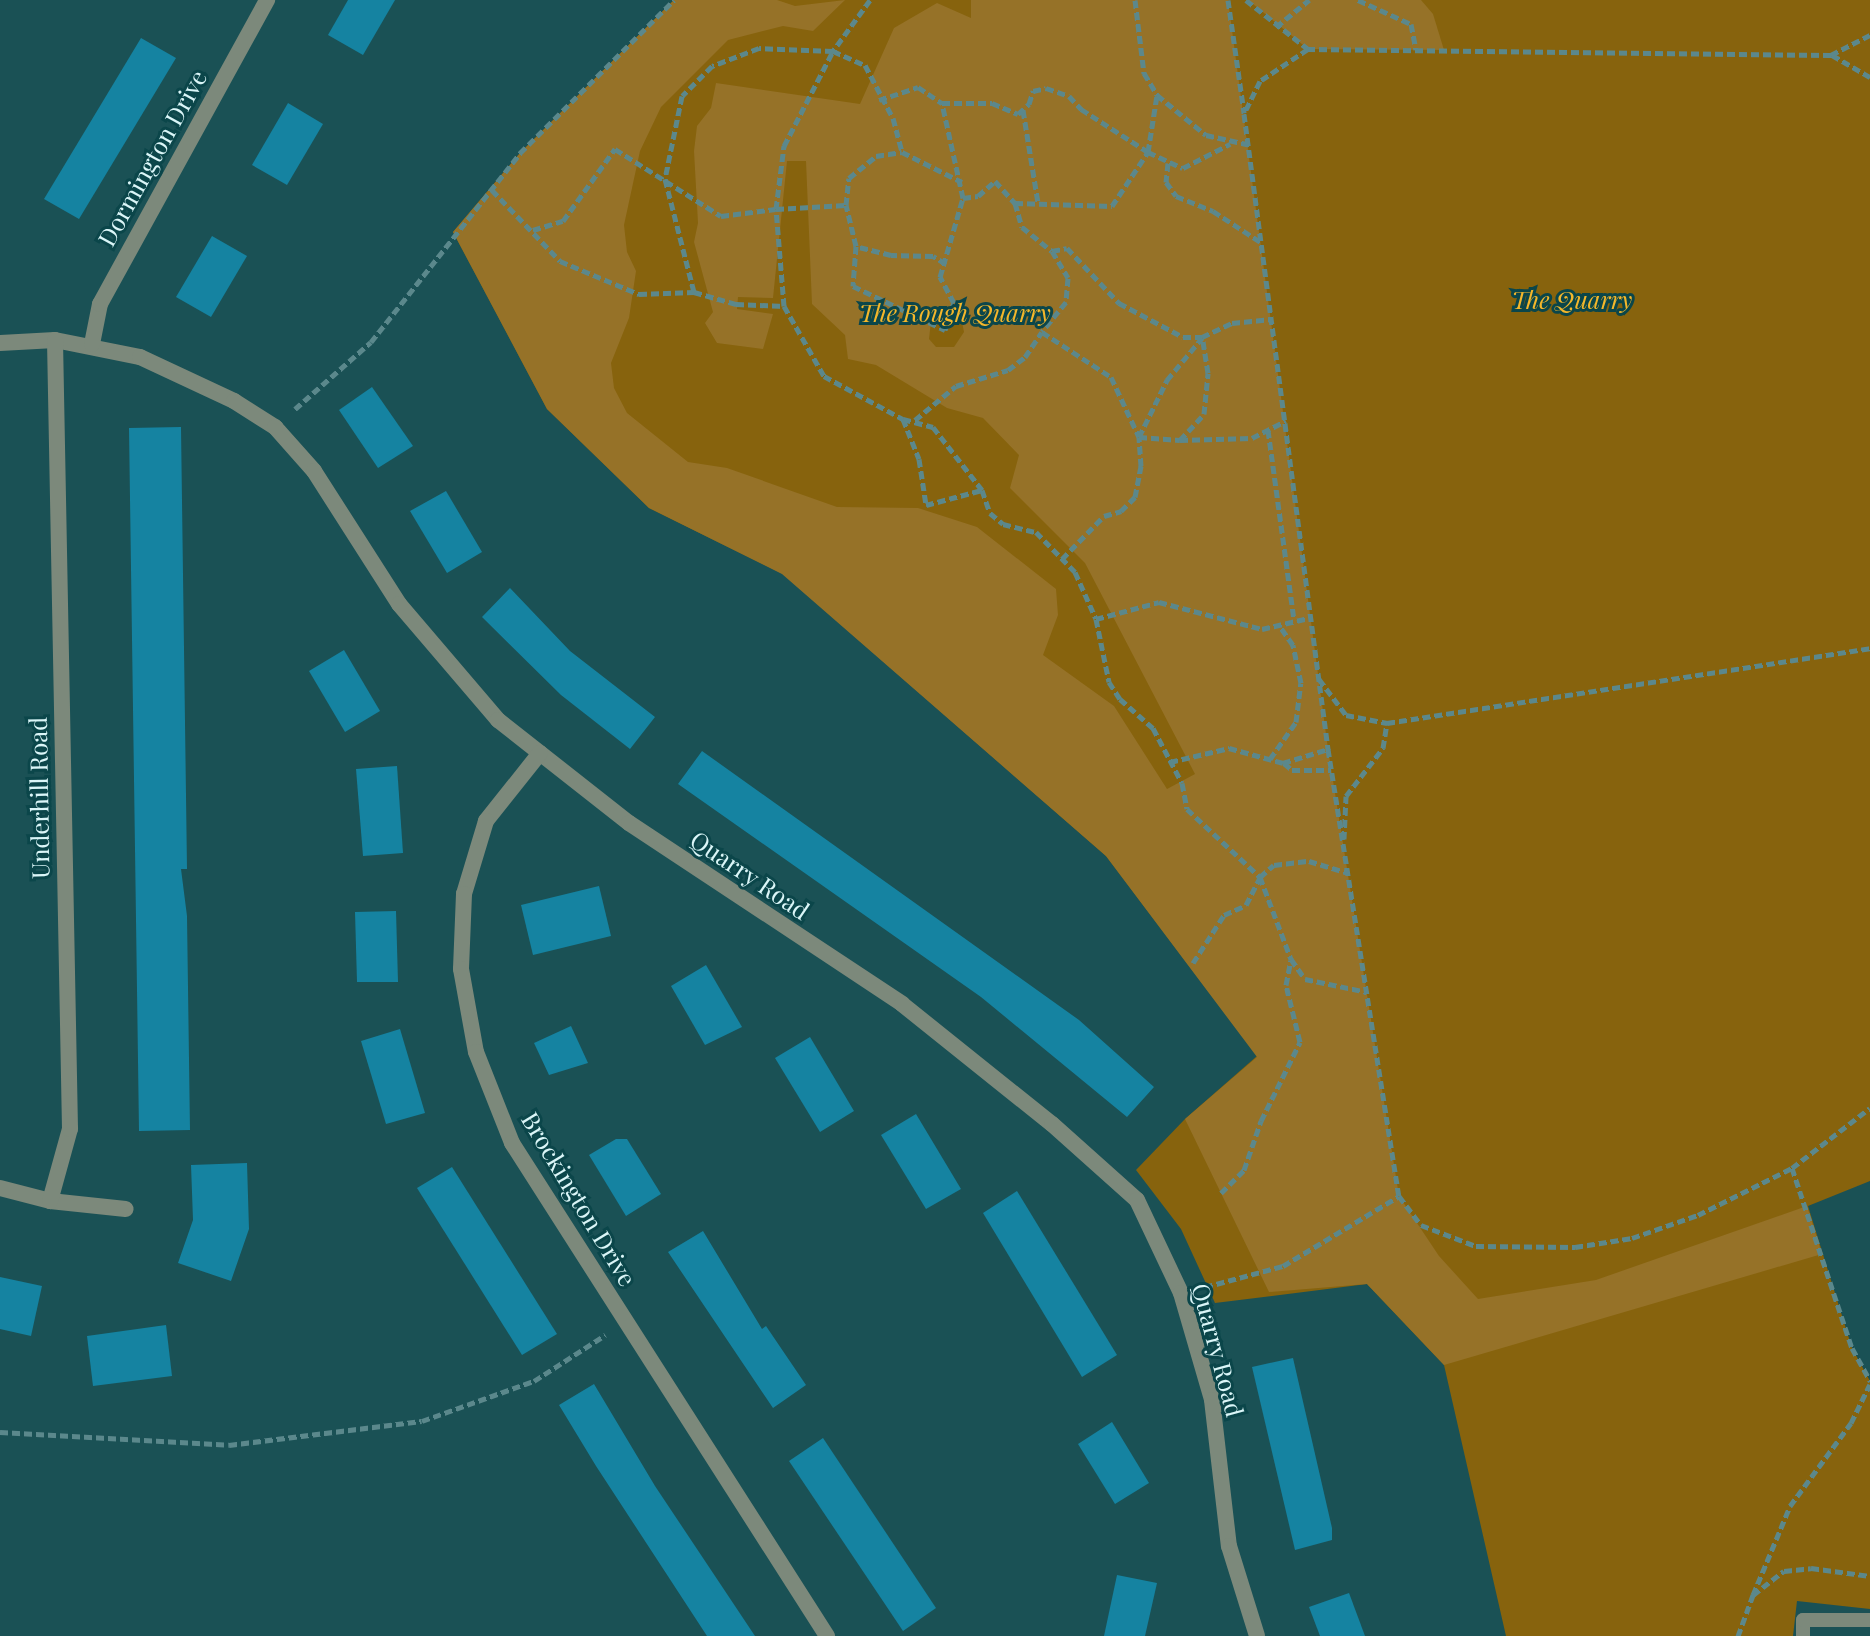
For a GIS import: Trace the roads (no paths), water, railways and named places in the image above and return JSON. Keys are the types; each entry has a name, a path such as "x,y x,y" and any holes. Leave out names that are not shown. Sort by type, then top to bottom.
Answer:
{"street":[{"name":"Dormington Drive","path":"92,344 100,304 264,1"},
{"name":"Quarry Road","path":"0,343 55,340 92,344 188,377 275,427 314,471 399,604 498,720 629,823 902,1004 1052,1124 1137,1200 1181,1293 1212,1400 1229,1546 1257,1636"},
{"name":"Underhill Road","path":"50,1201 70,1129 55,340"},
{"name":"Brockington Drive","path":"540,753 486,821 464,894 461,969 476,1052 512,1143 827,1636"},
{"path":"0,1188 50,1201 126,1209"}],"lane":[{"path":"1803,1636 1803,1620 1870,1620"}],"park label":[{"name":"The Quarry","path":"1572,300"},
{"name":"The Rough Quarry","path":"955,313"}]}
